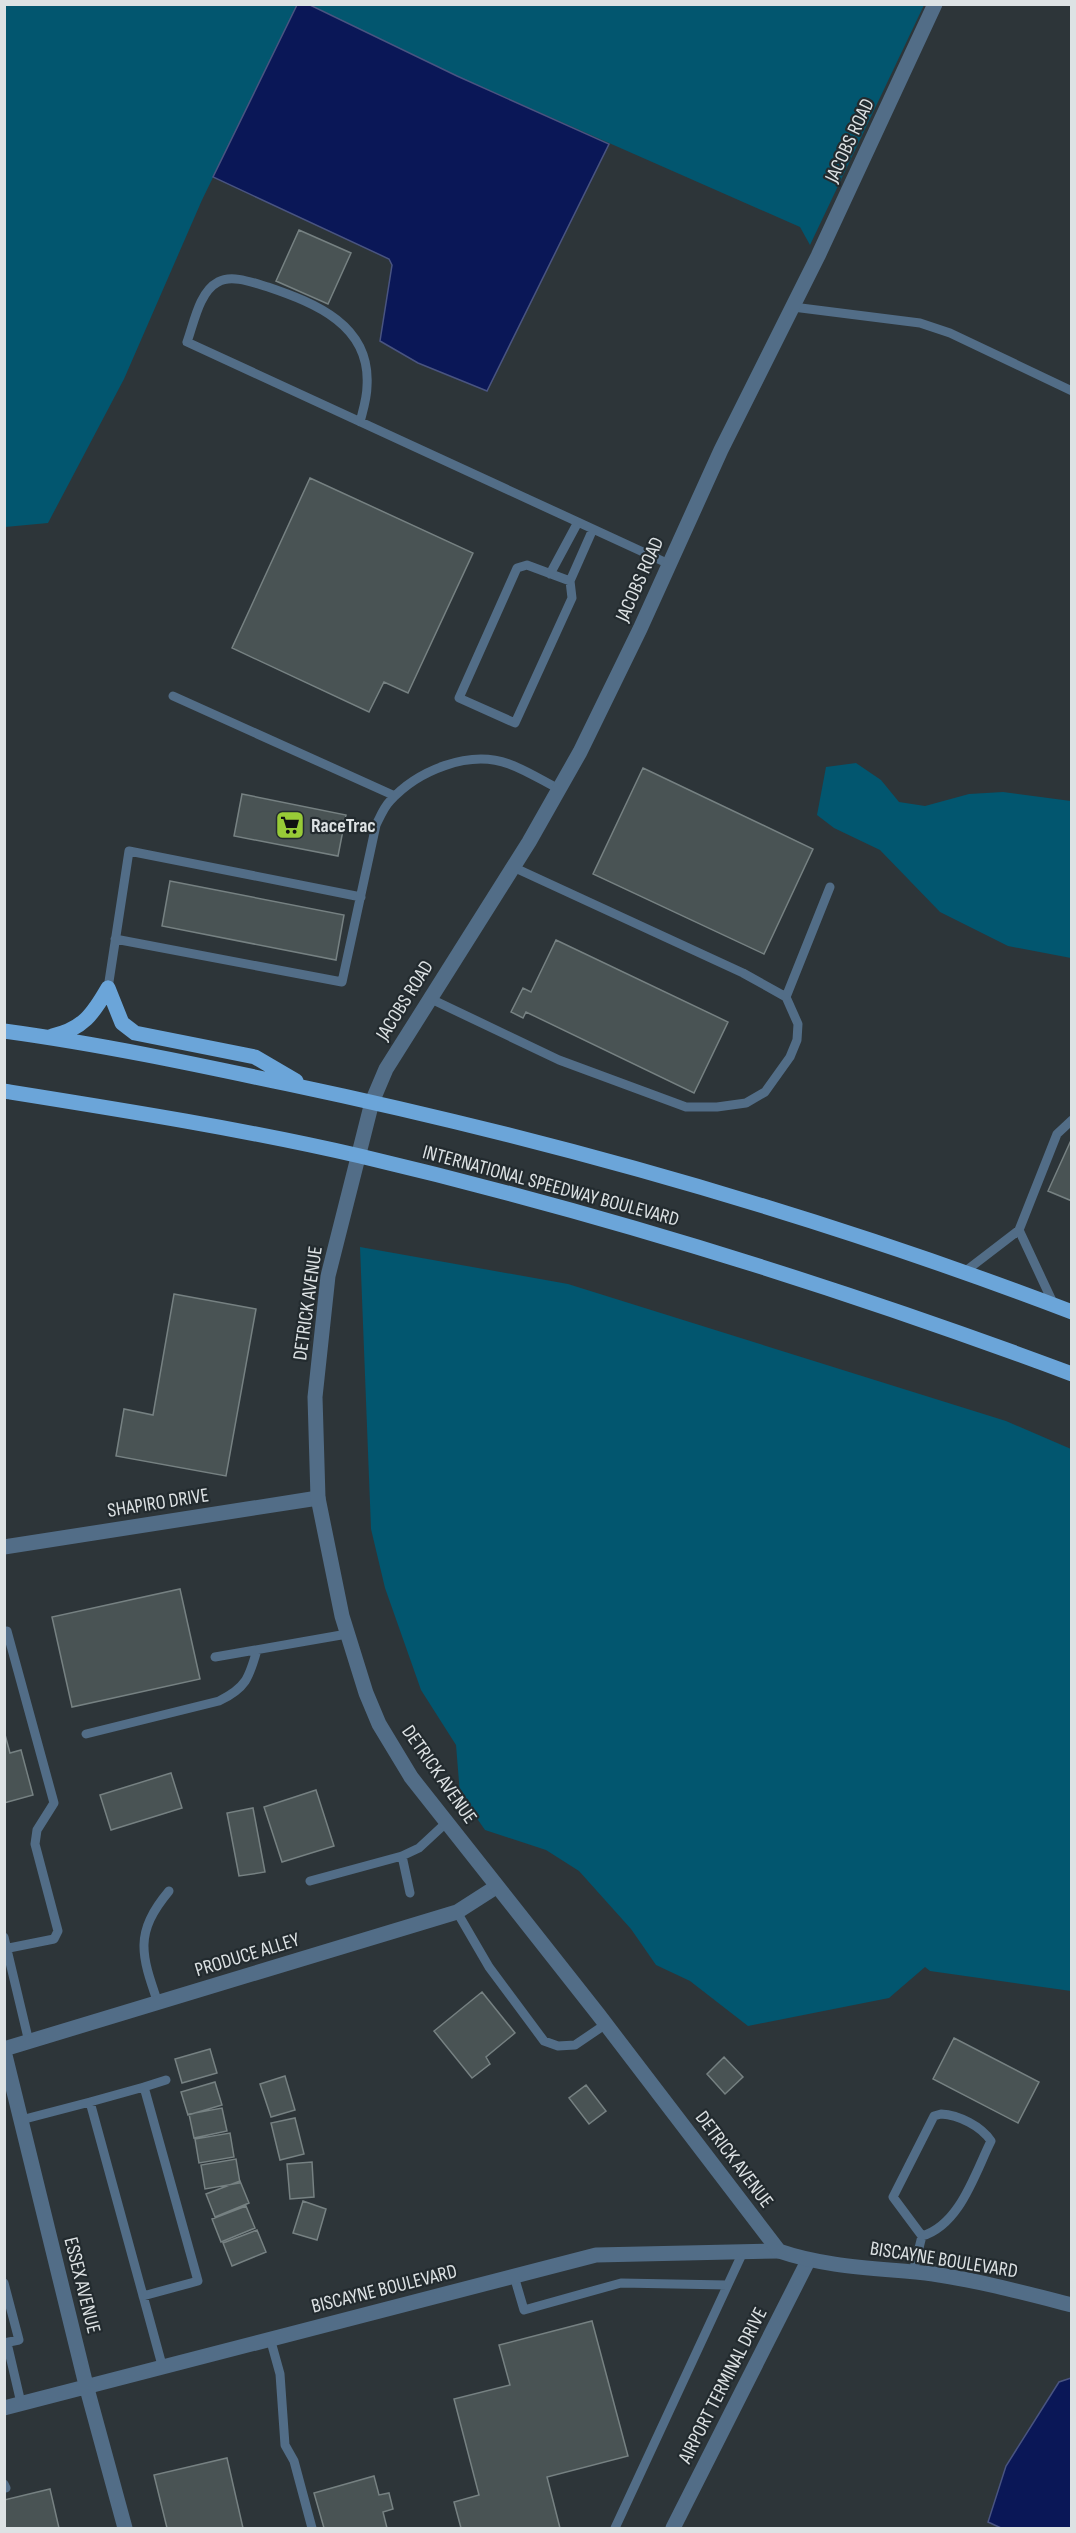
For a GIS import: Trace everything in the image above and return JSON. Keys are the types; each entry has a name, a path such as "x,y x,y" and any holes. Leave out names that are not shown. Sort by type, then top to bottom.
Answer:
{"main road":[{"path":"45,1038 66,1033 94,1014 108,988"},
{"path":"108,988 122,1023 135,1033 255,1057 306,1088"},
{"name":"INTERNATIONAL SPEEDWAY BOULEVARD","path":"4,1031 372,1101 513,1135 779,1211 1071,1312"},
{"name":"INTERNATIONAL SPEEDWAY BOULEVARD","path":"4,1091 174,1120 358,1156 504,1192 652,1233 878,1305 1071,1374"}],"street":[{"name":"JACOBS ROAD","path":"358,1156 372,1101 386,1069 513,867 585,742 721,450 792,307 935,4"},
{"name":"DETRICK AVENUE","path":"358,1156 328,1276 315,1397 318,1498 347,1634 379,1725 411,1777 606,2024 779,2251"},
{"name":"SHAPIRO DRIVE","path":"4,1547 318,1498"},
{"name":"PRODUCE ALLEY","path":"4,2050 457,1912 496,1887"},
{"name":"ESSEX AVENUE","path":"4,2050 86,2385 125,2529"},
{"name":"BISCAYNE BOULEVARD","path":"4,2408 596,2255 779,2251 808,2261 913,2272 995,2285 1071,2305"},
{"name":"AIRPORT TERMINAL DRIVE","path":"673,2529 808,2261"}],"lane":[{"path":"360,422 368,384 363,357 351,332 333,315 303,299 244,279 219,280 205,294 187,342 360,422 669,564"},
{"path":"792,307 920,323 950,333 1071,391"},
{"path":"550,574 578,522"},
{"path":"570,581 527,565 517,568 459,698 515,723 572,598 570,581 593,529"},
{"path":"173,696 395,796"},
{"path":"115,939 342,982 376,825 395,796 405,786 438,768 474,758 508,763 559,789"},
{"path":"108,988 129,851 361,897"},
{"path":"429,998 560,1060 686,1107 717,1107 746,1103 765,1092 790,1057 797,1040 798,1023 786,997 742,973 513,867"},
{"path":"786,997 830,887"},
{"path":"963,1273 1019,1230 1057,1134 1071,1120"},
{"path":"1019,1230 1054,1305"},
{"path":"4,1632 7,1631 54,1803 37,1830 35,1844 58,1931 54,1939 6,1949"},
{"path":"215,1658 347,1634"},
{"path":"86,1734 219,1701 236,1693 249,1679 256,1650"},
{"path":"310,1881 402,1856 419,1848 447,1822"},
{"path":"402,1856 410,1893"},
{"path":"158,2003 146,1968 144,1932 154,1909 169,1891"},
{"path":"457,1912 489,1967 544,2041 558,2046 575,2045 606,2024"},
{"path":"4,1937 29,2042"},
{"path":"21,2120 166,2080"},
{"path":"143,2296 198,2281 144,2087"},
{"path":"90,2102 162,2366"},
{"path":"949,2114 986,2133 991,2141 952,2216 932,2233 922,2236 893,2197 934,2116 949,2114"},
{"path":"913,2272 922,2236"},
{"path":"615,2529 743,2252"},
{"path":"514,2276 524,2310 621,2283 727,2285"},
{"path":"4,2283 20,2340 6,2343 21,2403"},
{"path":"270,2338 280,2374 285,2445 294,2461 312,2529"}],"shaded area":[{"path":"4,5 297,5 202,200 124,379 48,523 5,527"},
{"path":"297,5 310,5 457,76 609,144 487,391 418,363 380,341 392,265 389,259 213,177"},
{"path":"310,5 924,5 810,245 800,227 457,76"},
{"path":"856,763 881,780 899,802 925,806 969,794 1003,792 1071,801 1071,958 1008,946 940,912 880,850 834,828 817,815 826,767"},
{"path":"360,1247 568,1284 1006,1421 1071,1449 1071,1991 930,1971 925,1967 889,1998 748,2026 690,1981 656,1965 631,1929 579,1871 546,1850 485,1830 460,1794 456,1745 421,1690 385,1588 371,1529"},
{"path":"1071,2378 1071,2528 1001,2528 988,2522 1006,2466 1059,2382"}],"building":[{"path":"299,230 351,253 328,304 276,281"},
{"path":"310,478 473,553 408,693 384,682 369,712 232,648"},
{"path":"643,768 813,849 764,954 593,874"},
{"name":"RaceTrac","path":"242,794 346,815 338,856 234,836"},
{"path":"170,881 344,915 336,960 162,926"},
{"path":"556,940 728,1022 694,1093 526,1012 523,1018 511,1012 523,988 531,992"},
{"path":"1072,1138 1072,1201 1048,1191"},
{"path":"174,1294 256,1309 226,1476 116,1456 124,1409 153,1415"},
{"path":"180,1589 200,1679 72,1707 52,1617"},
{"path":"4,1731 10,1753 21,1750 33,1795 4,1803"},
{"path":"171,1773 182,1808 111,1830 100,1795"},
{"path":"316,1790 334,1846 282,1862 264,1807"},
{"path":"253,1808 265,1872 239,1876 227,1813"},
{"path":"482,1992 515,2033 486,2057 490,2064 472,2078 434,2031"},
{"path":"954,2038 1039,2082 1018,2123 933,2079"},
{"path":"210,2049 217,2073 182,2083 175,2059"},
{"path":"724,2057 743,2077 725,2094 707,2074"},
{"path":"285,2076 295,2110 271,2117 260,2084"},
{"path":"215,2082 222,2105 188,2115 181,2092"},
{"path":"586,2085 606,2111 589,2124 569,2098"},
{"path":"222,2108 227,2131 194,2138 189,2114"},
{"path":"295,2118 304,2154 280,2160 271,2123"},
{"path":"230,2133 234,2157 199,2163 195,2139"},
{"path":"236,2159 240,2183 205,2189 201,2165"},
{"path":"312,2162 314,2197 290,2199 287,2164"},
{"path":"240,2181 249,2203 215,2217 206,2194"},
{"path":"303,2201 326,2209 317,2240 293,2233"},
{"path":"246,2206 255,2228 221,2242 212,2219"},
{"path":"257,2230 266,2252 232,2266 223,2243"},
{"path":"592,2321 628,2456 547,2477 560,2528 461,2528 454,2502 479,2495 454,2399 510,2385 499,2345"},
{"path":"227,2458 243,2528 167,2528 154,2475"},
{"path":"374,2476 379,2495 389,2493 393,2509 383,2512 387,2528 324,2528 314,2493"},
{"path":"50,2489 59,2528 4,2528 4,2500"}],"place":[{"name":"RaceTrac","path":"290,825"}]}
